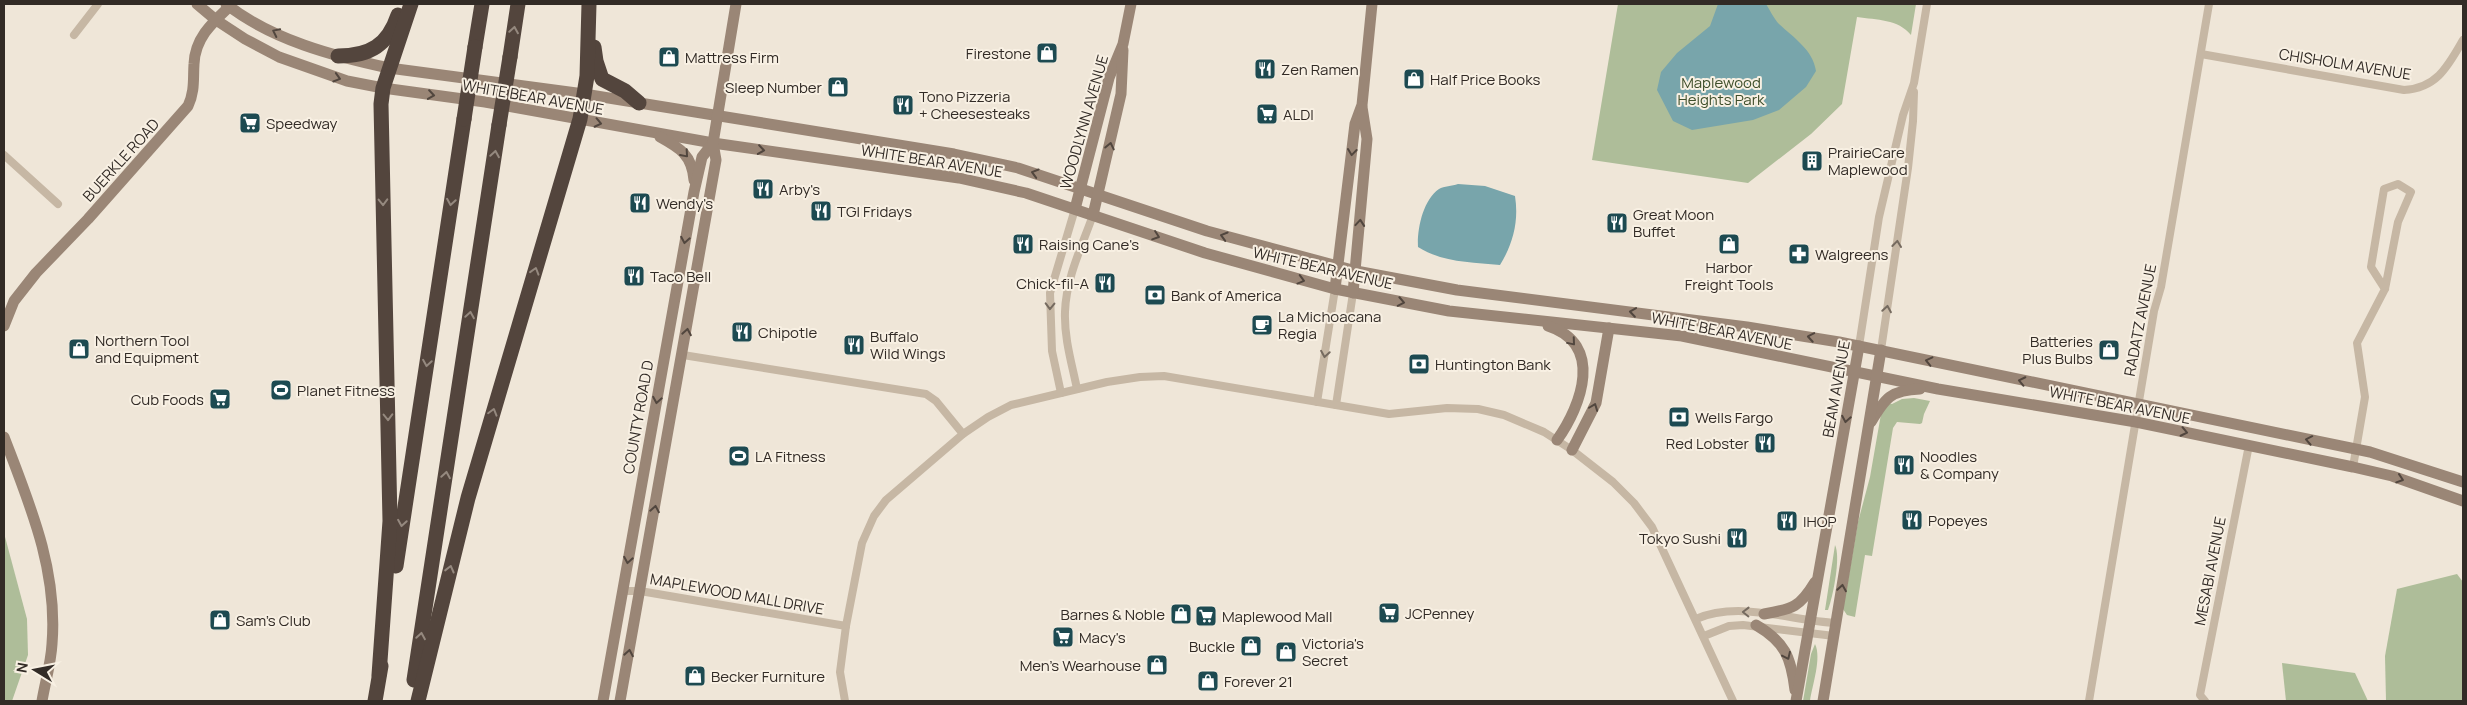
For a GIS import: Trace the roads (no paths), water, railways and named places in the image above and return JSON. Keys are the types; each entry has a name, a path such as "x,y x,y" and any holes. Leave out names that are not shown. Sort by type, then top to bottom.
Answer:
{"highway":[{"path":"338,56 360,54 383,42 393,29 402,4"},
{"path":"379,675 390,520 381,104 383,88 389,68 411,4"},
{"path":"375,701 482,4"},
{"path":"411,701 518,4"},
{"path":"418,701 468,498 580,119 584,94 589,4"},
{"path":"589,4 596,61 602,79 625,91 639,103"}],"main road":[{"name":"WHITE BEAR AVENUE","path":"197,4 216,20 245,39 279,57 338,78 383,88 485,102 713,143 959,178 1026,193 1205,253 1353,293 1449,311 1682,336 1938,389 2136,422 2249,445 2392,476 2463,501"},
{"name":"COUNTY ROAD D","path":"620,701 716,160 713,143 736,4"},
{"name":"WOODLYNN AVENUE","path":"1093,215 1100,194 1123,83 1123,44 1130,4"},
{"path":"1353,293 1367,138 1362,105 1372,4"},
{"name":"WHITE BEAR AVENUE","path":"230,5 292,39 338,56 389,68 584,94 954,154 1018,168 1207,231 1356,271 1457,290 1776,331 1881,350 2357,450 2408,463 2463,482"},
{"name":"BUERKLE ROAD","path":"4,326 14,301 36,272 88,219 188,106 194,90 194,64 198,42 230,5"},
{"name":"WOODLYNN AVENUE","path":"1075,209 1109,78 1123,44"},
{"path":"1335,289 1355,124 1362,105"},
{"path":"652,133 680,149 688,156 693,170 694,192"},
{"name":"COUNTY ROAD D","path":"603,701 694,192 702,157 713,143"},
{"path":"1530,320 1560,330 1576,345 1581,356 1583,369 1580,394 1568,425 1557,440"},
{"path":"1572,450 1596,403 1609,328"},
{"name":"BEAM AVENUE","path":"1796,701 1859,346"},
{"name":"BEAM AVENUE","path":"1823,701 1881,350"},
{"path":"1867,430 1881,406 1891,395 1905,390 1938,389"},
{"path":"4,437 36,519 49,571 52,596 52,646 42,701"},
{"path":"1764,614 1791,609 1800,604 1818,576"},
{"path":"1756,625 1780,642 1790,661 1796,701"}],"street":[{"path":"74,34 98,4"},
{"name":"BEAM AVENUE","path":"1881,350 1908,168 1914,121 1914,83 1927,4"},
{"name":"RADATZ AVENUE","path":"2089,701 2138,405 2209,4"},
{"name":"CHISHOLM AVENUE","path":"2201,54 2409,90 2424,86 2440,76 2463,40"},
{"name":"BEAM AVENUE","path":"1859,346 1879,217 1903,114 1914,83"},
{"path":"4,155 58,204"},
{"path":"2353,467 2365,397 2357,343 2386,289 2398,222 2411,192 2398,184 2384,189 2371,267 2386,289"},
{"path":"1061,393 1052,351 1050,293 1075,209"},
{"path":"1077,389 1067,342 1065,312 1069,283 1093,215"},
{"path":"1317,402 1335,289"},
{"path":"1336,405 1353,293"},
{"path":"682,356 926,394 936,401 963,434"},
{"path":"845,701 840,672 846,626 862,542 874,516 886,500 963,434 1010,405 1140,376 1169,376 1389,414 1447,408 1478,409 1517,420 1557,440 1613,482 1634,503 1652,527 1733,701"},
{"name":"MESABI AVENUE","path":"2204,701 2200,694 2249,445"},
{"name":"MAPLEWOOD MALL DRIVE","path":"623,590 640,591 846,626"},
{"path":"1696,619 1708,614 1726,612 1764,614 1834,636"},
{"path":"1704,636 1729,626 1756,625 1810,628 1836,623"}],"water":[{"path":"1718,4 1766,4 1777,22 1797,39 1807,51 1816,71 1806,87 1779,110 1753,120 1692,130 1673,121 1657,90 1661,72 1677,53 1710,26"},
{"path":"1458,184 1485,186 1515,196 1514,232 1512,241 1500,265 1448,259 1418,247 1422,215 1429,200 1439,189"}],"place":[{"name":"Firestone","path":"1047,53"},
{"name":"Mattress Firm","path":"669,57"},
{"name":"Zen Ramen","path":"1265,69"},
{"name":"Half Price Books","path":"1414,79"},
{"name":"Sleep Number","path":"838,87"},
{"name":"Tono Pizzeria + Cheesesteaks","path":"903,105"},
{"name":"ALDI","path":"1267,114"},
{"name":"Speedway","path":"250,123"},
{"name":"PrairieCare Maplewood","path":"1812,161"},
{"name":"Arby's","path":"763,189"},
{"name":"Wendy's","path":"640,203"},
{"name":"TGI Fridays","path":"821,211"},
{"name":"Great Moon Buffet","path":"1617,223"},
{"name":"Raising Cane's","path":"1023,244"},
{"name":"Harbor Freight Tools","path":"1729,244"},
{"name":"Walgreens","path":"1799,254"},
{"name":"Taco Bell","path":"634,276"},
{"name":"Chick-fil-A","path":"1105,283"},
{"name":"Bank of America","path":"1155,295"},
{"name":"La Michoacana Regia","path":"1262,325"},
{"name":"Chipotle","path":"742,332"},
{"name":"Buffalo Wild Wings","path":"854,345"},
{"name":"Northern Tool and Equipment","path":"79,349"},
{"name":"Batteries Plus Bulbs","path":"2109,350"},
{"name":"Huntington Bank","path":"1419,364"},
{"name":"Planet Fitness","path":"281,390"},
{"name":"Cub Foods","path":"220,399"},
{"name":"Wells Fargo","path":"1679,417"},
{"name":"Red Lobster","path":"1765,443"},
{"name":"LA Fitness","path":"739,456"},
{"name":"Noodles & Company","path":"1904,465"},
{"name":"Popeyes","path":"1912,520"},
{"name":"IHOP","path":"1787,521"},
{"name":"Tokyo Sushi","path":"1737,538"},
{"name":"JCPenney","path":"1389,613"},
{"name":"Barnes & Noble","path":"1181,614"},
{"name":"Maplewood Mall","path":"1206,616"},
{"name":"Sam's Club","path":"220,620"},
{"name":"Macy's","path":"1063,637"},
{"name":"Buckle","path":"1251,646"},
{"name":"Victoria's Secret","path":"1286,652"},
{"name":"Men's Wearhouse","path":"1157,665"},
{"name":"Becker Furniture","path":"695,676"},
{"name":"Forever 21","path":"1208,681"}],"park label":[{"name":"Maplewood Heights Park","path":"1721,90"}]}
